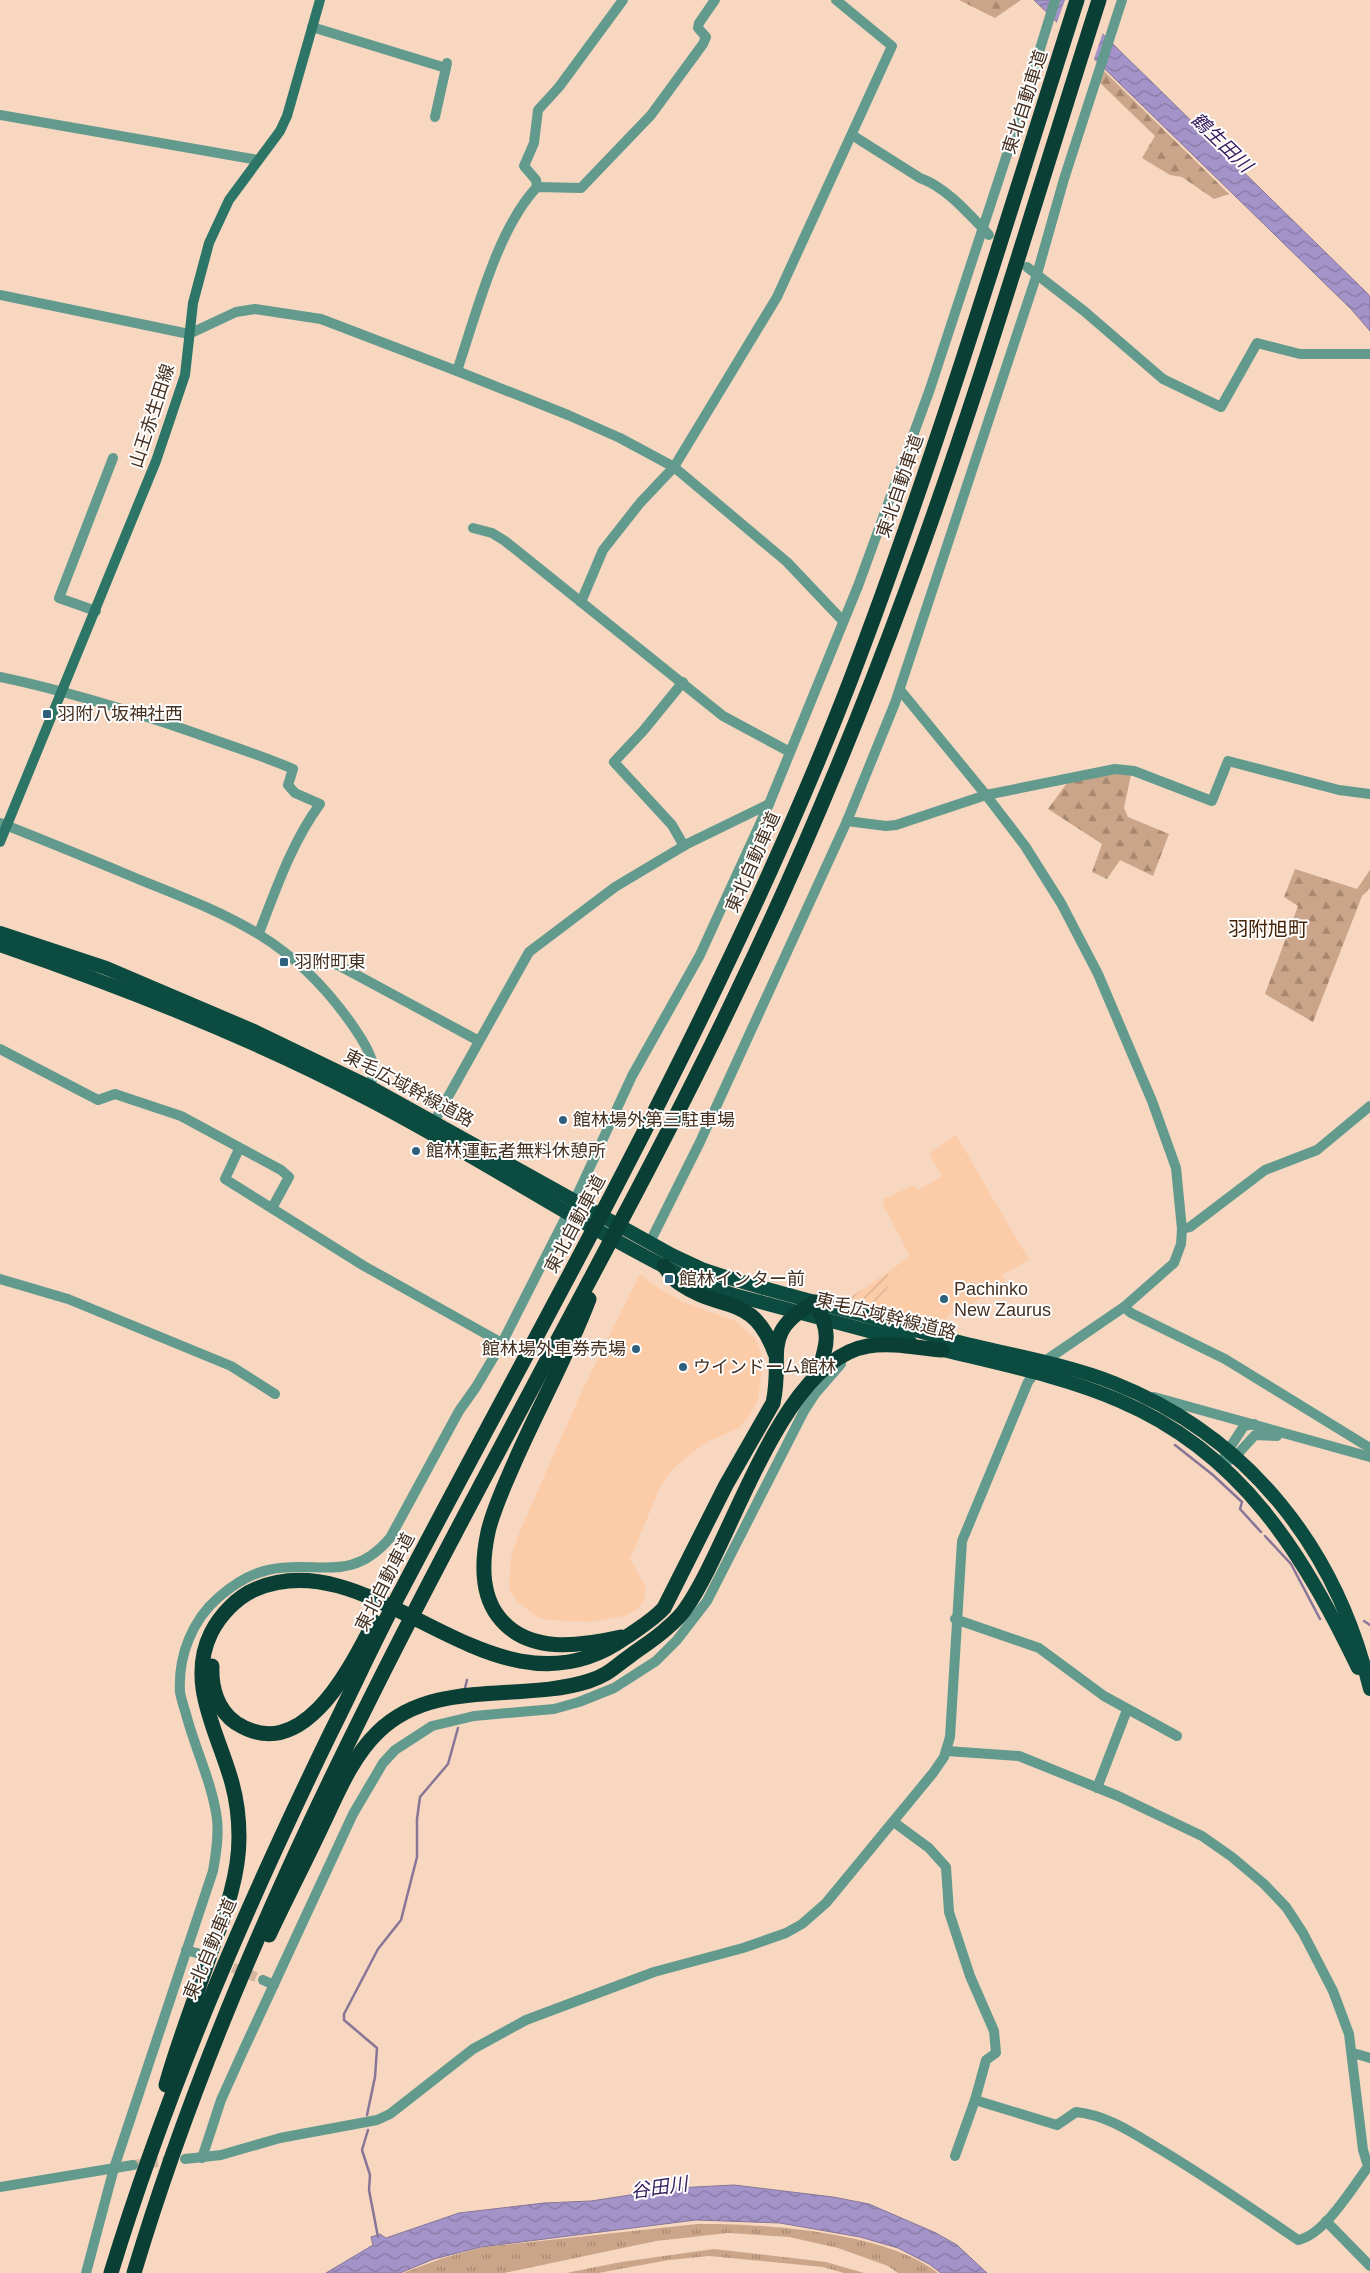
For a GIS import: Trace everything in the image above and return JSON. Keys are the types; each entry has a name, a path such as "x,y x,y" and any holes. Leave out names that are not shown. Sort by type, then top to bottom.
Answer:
{"highway":[{"name":"東北自動車道","path":"111,2273 149,2157 182,2069 240,1926 373,1634 397,1587 482,1440 608,1204 730,959 780,850 830,732 924,477 1077,0"},
{"path":"134,2273 148,2226 191,2102 229,2006 320,1800 421,1599 626,1213 737,993 806,843 849,740 908,586 947,473 1099,0"},
{"name":"東毛広域幹線道路","path":"0,933 106,968 180,999 367,1092 571,1206 650,1242 702,1270 1038,1368 1133,1407 1172,1429 1220,1465 1259,1504 1279,1529 1327,1607 1370,1689"},
{"name":"東毛広域幹線道路","path":"0,945 102,980 175,1009 434,1122 571,1206 664,1266 708,1286 824,1320 942,1350 1038,1368 1081,1372 1133,1391 1174,1413 1231,1454 1280,1502 1320,1560 1356,1636 1370,1689"},
{"path":"609,1246 582,1316 545,1392 496,1505 485,1546 484,1577 489,1600 495,1612 507,1626 526,1638 548,1644 573,1645 628,1636"},
{"path":"664,1266 678,1283 695,1291 734,1304 754,1317 769,1337 775,1353"},
{"path":"149,2157 158,2111 171,2066 223,1919 237,1859 239,1838 236,1799 205,1704 202,1687 203,1656 206,1644 218,1622 228,1610 249,1592 287,1581 302,1580 331,1584 363,1595 466,1644 513,1659 537,1662 570,1660 609,1650 653,1620 664,1608 726,1486 768,1415 776,1392 775,1353 782,1330 797,1312 815,1302 824,1320 828,1334 827,1345 818,1373"},
{"path":"229,2006 268,1937 351,1768 367,1745 389,1722 425,1704 443,1699 542,1690 579,1684 616,1669 627,1658 659,1636 686,1609 779,1426 797,1396 818,1373 847,1352 867,1346 942,1350"},
{"path":"373,1634 338,1687 312,1715 299,1724 272,1732 259,1732 245,1728 234,1721 218,1702 211,1678 212,1663 220,1638 227,1626 237,1614 262,1597 290,1590 320,1593 357,1603 463,1654 500,1667 552,1672 627,1658"}],"main road":[{"name":"山王赤生田線","path":"0,842 4,824 64,691 156,461 184,375 200,272 209,243 229,200 280,131 287,116 320,0"}],"street":[{"path":"537,187 536,180 524,166 534,143 538,110 559,87 623,0"},
{"path":"457,371 502,241 530,194 537,187 581,188 645,121 703,44 706,37 698,28 698,23 715,0"},
{"path":"581,602 606,544 674,466 777,297 816,208 852,135 892,46 836,0"},
{"path":"86,2273 114,2168 213,1871 217,1844 217,1819 209,1783 191,1734 180,1692 184,1656 192,1630 208,1608 241,1580 268,1570 301,1567 336,1569 365,1561 377,1554 390,1538 458,1411 476,1387 502,1343 571,1206 632,1076 700,955 769,804 843,622 930,389 985,231 1055,0"},
{"path":"650,1242 702,1138 847,821 900,690 1037,274 1064,180 1122,0"},
{"path":"312,27 447,65 435,117"},
{"path":"0,115 258,160"},
{"path":"852,135 920,178 930,181 985,231"},
{"path":"1027,267 1084,311 1163,379 1221,407 1257,343 1300,354 1370,354"},
{"path":"0,295 189,334 236,312 255,309 321,319 457,371 568,415 620,438 674,466 787,562 843,622"},
{"path":"96,611 59,598 113,458"},
{"path":"473,528 492,534 505,541 722,716 790,752"},
{"path":"0,677 64,691 146,715 261,755 293,769 288,786 295,793 320,804 310,817 284,872 259,933"},
{"path":"682,682 614,762 672,825 684,846"},
{"path":"185,2159 221,2155 280,2138 377,2120 390,2114 473,2049 526,2020 654,1972 743,1948 793,1930 826,1903 895,1822 933,1774 947,1751 950,1737 962,1541 1038,1368 1070,1341 1124,1307 1174,1263 1181,1244 1182,1229 1174,1157 1098,974 1061,903 1024,846 986,795 900,690"},
{"path":"847,821 891,826 986,795 1115,769 1134,771 1212,801 1228,761 1331,788 1370,794"},
{"path":"434,1122 529,952 615,887 684,846 769,804"},
{"path":"4,824 217,911 259,933 307,969 366,1045 374,1064 374,1072 367,1092"},
{"path":"307,969 318,962 327,961 340,966 480,1041"},
{"path":"0,1048 98,1100 115,1094 181,1116 238,1149 281,1170 289,1177 272,1208"},
{"path":"1182,1229 1190,1227 1265,1170 1317,1150 1370,1106"},
{"path":"238,1149 224,1179 364,1266 502,1343"},
{"path":"0,1279 68,1299 231,1366 275,1394"},
{"path":"1124,1307 1131,1313 1224,1358 1370,1448"},
{"path":"202,2158 221,2100 353,1814 382,1763 401,1746 432,1726 451,1720 554,1709 579,1702 614,1688 656,1661 677,1640 707,1601 804,1411 837,1368 846,1360"},
{"path":"1133,1391 1370,1458"},
{"path":"1231,1454 1244,1426 1254,1424"},
{"path":"1220,1465 1249,1439 1262,1434 1318,1443"},
{"path":"956,1619 1039,1648 1098,1692 1127,1710 1177,1736"},
{"path":"1097,1788 1127,1710"},
{"path":"947,1751 1019,1756 1141,1806 1202,1836 1242,1865 1276,1896 1303,1933 1333,1991 1349,2034 1363,2150 1369,2165 1326,2221 1309,2235 1298,2240 1193,2169 1139,2136 1100,2117 1076,2112 1057,2125 975,2100"},
{"path":"895,1822 929,1848 946,1867 949,1912 970,1976 994,2031 996,2053 986,2060 975,2100 954,2156"},
{"path":"186,1950 200,1954"},
{"path":"263,1980 274,1985"},
{"path":"1352,2053 1370,2058"},
{"path":"0,2187 133,2165"},
{"path":"1326,2221 1370,2266"}],"shaded area":[{"path":"956,1135 1029,1260 1002,1275 1005,1281 956,1315 950,1313 943,1324 879,1309 891,1280 887,1273 910,1256 883,1204 884,1199 914,1185 918,1190 942,1176 929,1154"},
{"path":"887,1273 891,1280 879,1309 848,1299"},
{"path":"640,1274 658,1288 683,1302 735,1321 756,1339 762,1356 758,1399 750,1415 739,1428 711,1440 693,1452 674,1468 661,1485 630,1559 646,1587 644,1600 638,1609 624,1616 588,1622 548,1620 537,1617 516,1600 509,1588 511,1557 520,1531 582,1391"}],"green space":[{"path":"959,0 1021,0 995,18"},
{"path":"1104,71 1229,194 1214,199 1182,177 1170,175 1142,158 1155,136 1100,83"},
{"path":"1116,773 1131,775 1124,808 1128,817 1169,834 1153,876 1120,860 1107,879 1092,872 1102,844 1048,809 1067,783"},
{"path":"1295,869 1357,889 1370,870 1370,888 1362,896 1313,1022 1265,994 1298,906 1284,897"},
{"path":"697,2224 754,2225 788,2228 856,2239 888,2248 916,2259 938,2273 898,2273 888,2266 838,2248 789,2237 728,2233 656,2241 504,2273 403,2273 443,2258 484,2247"},
{"path":"714,2249 826,2262 864,2273 844,2273 823,2267 709,2256 669,2260 598,2273 566,2273 621,2262"}],"water":[{"path":"1034,0 1068,0 1368,294 1370,297 1370,331 1352,310"},
{"path":"734,2185 833,2197 869,2204 936,2233 957,2245 987,2273 941,2273 929,2264 898,2248 860,2237 780,2223 696,2220 481,2247 434,2259 400,2273 326,2273 373,2245 371,2237 380,2234 386,2238 459,2213 544,2203 591,2201 676,2188"}],"pier":[{"path":"1065,0 1072,0 1103,32 1093,62 1056,25"}],"waterway":[{"path":"1175,1445 1213,1475 1242,1502 1240,1509 1261,1532"},
{"path":"1265,1536 1291,1564 1320,1619"},
{"path":"1364,1621 1370,1625"},
{"path":"465,1688 467,1680"},
{"path":"367,2115 375,2077 377,2048 344,2020 344,2014 378,1949 401,1920 417,1857 417,1819 420,1797 448,1764 458,1728"},
{"path":"368,2130 362,2150 370,2175 369,2190 378,2237"}],"tunnel":[{"path":"219,1962 263,1980"},
{"path":"133,2165 174,2160"}],"place":[{"name":"羽附八坂神社西","path":"47,714"},
{"name":"羽附町東","path":"284,962"},
{"name":"館林場外第三駐車場","path":"563,1120"},
{"name":"館林運転者無料休憩所","path":"416,1151"},
{"name":"館林インター前","path":"669,1279"},
{"name":"Pachinko New Zaurus","path":"944,1299"},
{"name":"館林場外車券売場","path":"636,1349"},
{"name":"ウインドーム館林","path":"683,1367"}],"district":[{"name":"羽附旭町","path":"1268,929"}],"water label":[{"name":"鶴生田川","path":"1222,142"},
{"name":"谷田川","path":"659,2187"}]}
